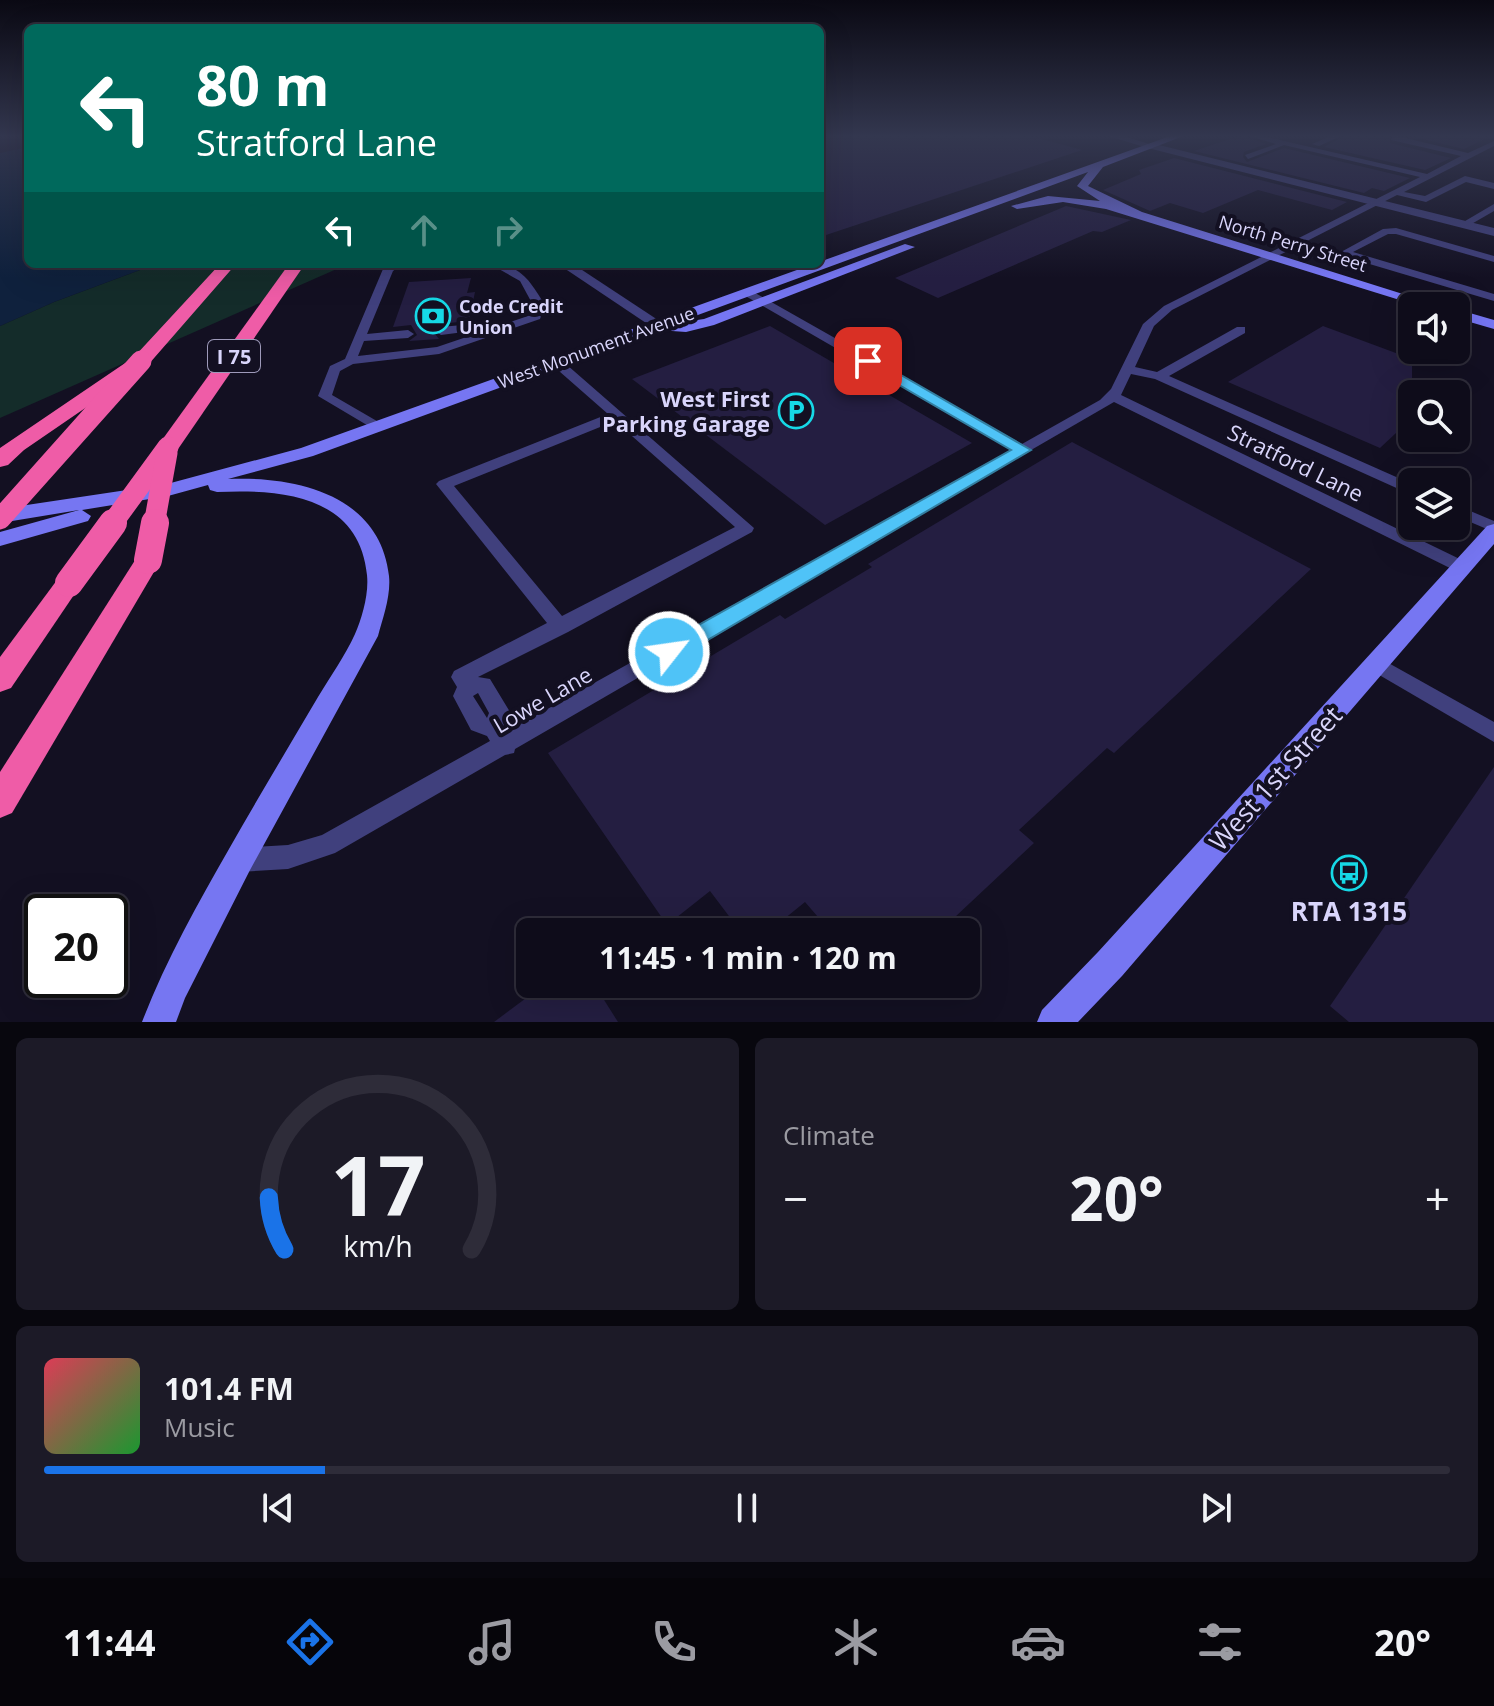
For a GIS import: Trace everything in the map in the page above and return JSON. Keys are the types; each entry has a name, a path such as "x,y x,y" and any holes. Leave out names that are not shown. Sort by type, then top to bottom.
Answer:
{"highway":[{"path":"0,517 224,268"},
{"name":"I 75","path":"0,680 294,268"},
{"path":"0,460 16,445 141,361"},
{"path":"0,802 148,560 168,447"}],"main road":[{"name":"West Monument Avenue","path":"824,264 1047,183"},
{"name":"North Perry Street","path":"1085,183 1082,186 1088,191 1138,214 1398,295"},
{"path":"657,324 669,329 686,328 1030,201 1078,199 1138,214"},
{"name":"West Monument Avenue","path":"0,517 168,490 307,452 812,268"},
{"path":"1470,317 1494,325"},
{"path":"0,539 168,490 270,484 329,500 356,523 369,542 378,575 375,603 366,636 239,860 171,990 159,1022"},
{"name":"West 1st Street","path":"1054,1022 1110,964 1494,531"}],"street":[{"path":"1302,183 1494,232"},
{"path":"570,268 657,324"}],"lane":[{"name":"Lowe Lane","path":"239,860 288,857 327,845 500,737 1023,450 1112,396 1149,324 1168,308 1418,183"},
{"path":"1398,193 1426,199 1458,183"},
{"path":"1465,224 1494,207"},
{"path":"1494,259 1396,231 1386,231 1346,252 1494,298"},
{"path":"350,361 390,268"},
{"path":"377,427 325,396 334,369 350,361 439,350 536,317 539,305 524,279 503,268"},
{"path":"746,292 1023,450"},
{"path":"441,331 508,325"},
{"path":"1159,376 1241,330"},
{"path":"360,338 408,334"},
{"path":"500,737 478,724 463,696 467,686 461,677 746,528 555,361"},
{"path":"1128,370 1159,376 1398,484"},
{"name":"Stratford Lane","path":"1112,396 1462,567"},
{"path":"561,627 444,484 618,415"},
{"path":"1470,518 1494,531"},
{"path":"1376,664 1494,733"}],"green space":[{"path":"145,268 339,268 0,418 0,326"}],"water":[{"path":"0,183 24,183 24,268 145,268 54,302 0,326"}],"building":[{"path":"824,183 984,183 824,236"},
{"path":"1120,183 1271,183 1347,202 1332,210 1258,190 1203,213 1170,203 1150,211 1103,190"},
{"path":"1322,183 1401,183 1384,191 1372,188 1364,193"},
{"path":"1066,206 1131,220 1102,232 1093,231 938,298 895,278"},
{"name":"Code Credit Union","path":"471,278 467,293 475,292 469,321 439,324 432,330 439,339 409,341 417,335 411,325 393,327 409,282"},
{"name":"West First Parking Garage","path":"770,326 972,443 825,525 632,379"},
{"path":"1323,326 1398,354 1398,364 1412,364 1412,380 1398,380 1398,431 1380,448 1228,382"},
{"path":"1072,442 1311,569 1114,753 1107,748 1019,830 1034,843 954,918 819,918 805,902 785,918 730,918 710,891 676,918 662,918 548,753 780,615 785,619 872,567 868,564"},
{"path":"1494,767 1494,1022 1349,1022 1330,1006"},
{"path":"526,998 603,998 618,1022 494,1022"}],"place":[{"name":"Code Credit Union","path":"433,316"},
{"name":"West First Parking Garage","path":"796,411"},
{"name":"RTA 1315","path":"1349,873"}],"route":[{"path":"669,652 1023,450 868,361"}]}
